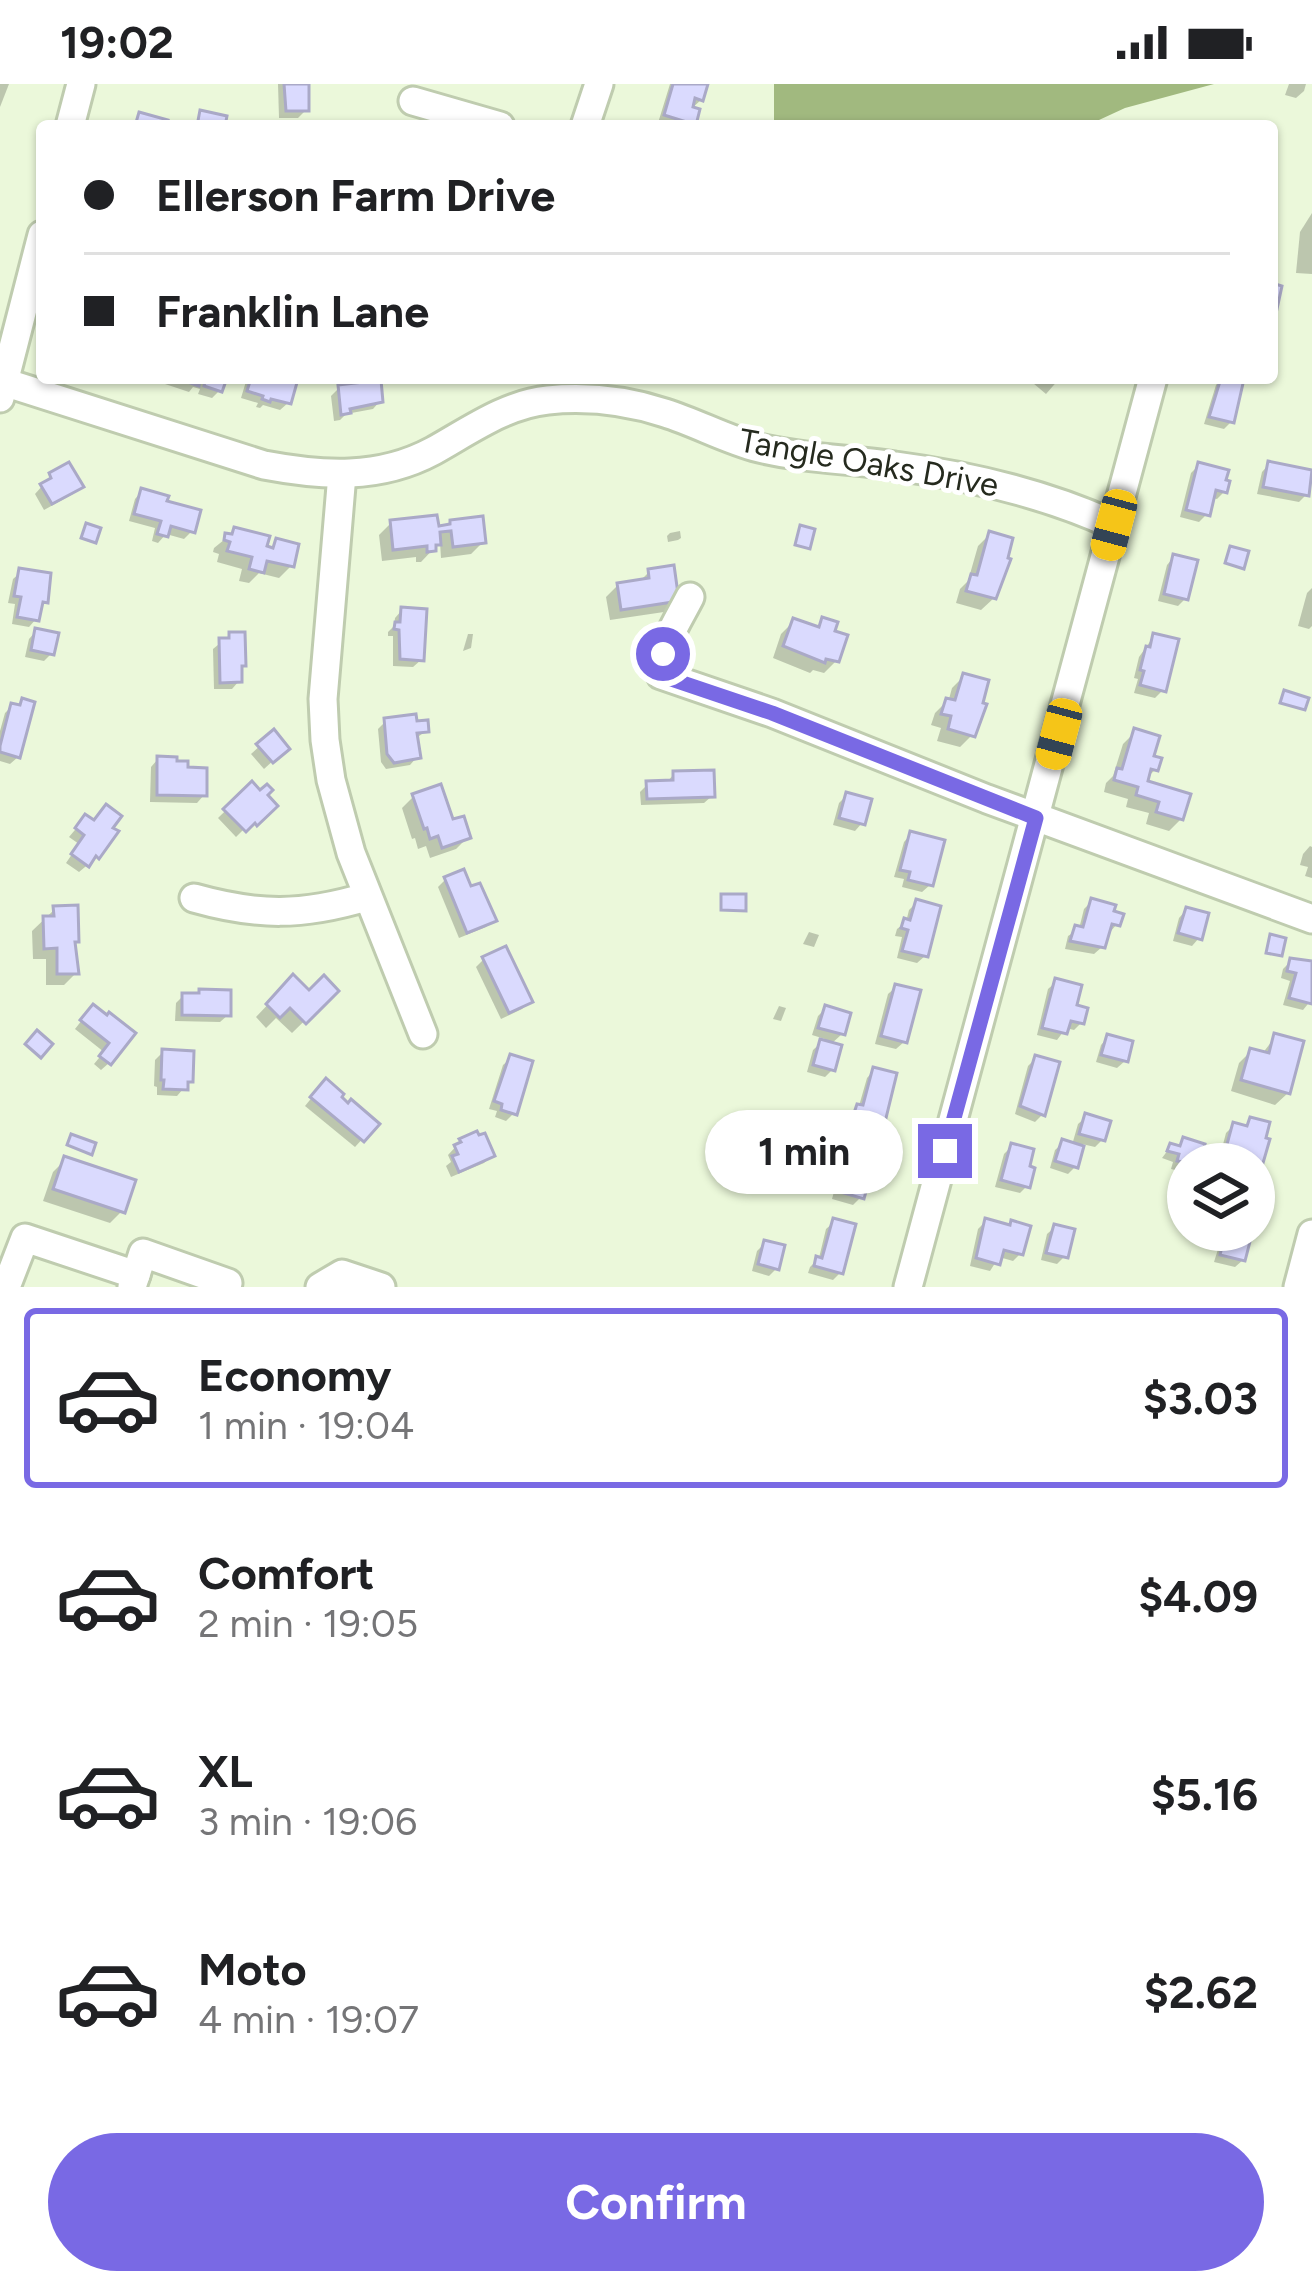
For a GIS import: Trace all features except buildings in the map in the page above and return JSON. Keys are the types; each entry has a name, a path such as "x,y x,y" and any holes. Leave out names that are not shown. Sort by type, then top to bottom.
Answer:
{"street":[{"path":"71,120 80,84"},
{"path":"587,120 599,84"},
{"path":"413,100 480,120"},
{"path":"2,390 36,258"},
{"path":"908,1287 1151,384"},
{"name":"Tangle Oaks Drive","path":"2,390 264,465 342,474 399,466 427,454 507,410 520,391 546,400 625,403 666,413 754,447 988,482 1072,506 1114,525"},
{"path":"342,474 323,699 325,740 331,780 366,897 423,1034"},
{"path":"690,597 663,654 658,668 662,675 1312,919"},
{"path":"194,898 229,908 294,913 366,897"},
{"path":"1298,1287 1312,1234"},
{"path":"6,1287 25,1238 134,1281 142,1253 233,1286"},
{"path":"320,1287 342,1274 382,1287"}],"shaded area":[{"path":"774,84 1214,84 1125,108 1099,120 774,120"}],"route":[{"path":"663,654 658,668 668,678 772,713 1036,818 945,1151"}]}
